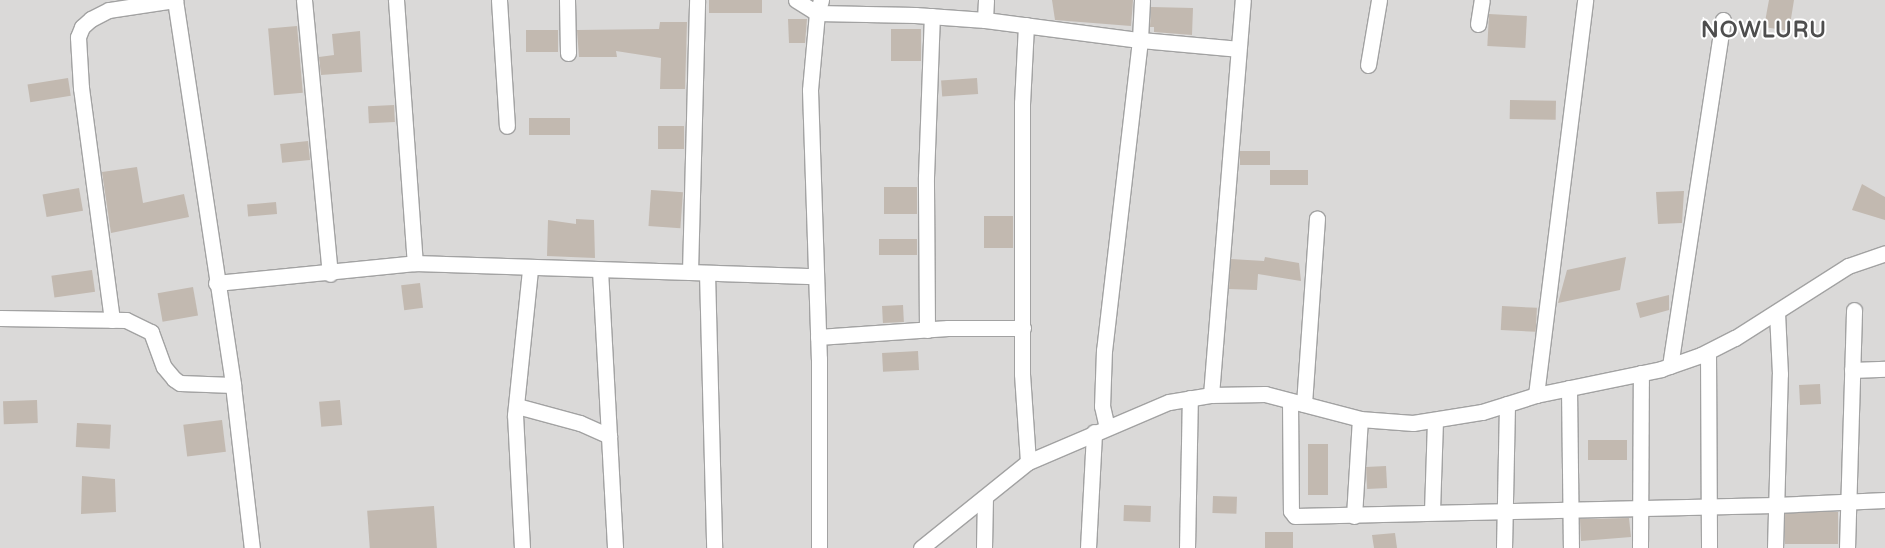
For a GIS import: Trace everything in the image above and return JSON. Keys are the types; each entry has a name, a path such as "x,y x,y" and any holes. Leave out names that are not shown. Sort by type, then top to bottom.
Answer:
{"street":[{"path":"112,320 81,88 78,37 82,27 91,19 109,10 175,0 233,385 252,548"},
{"path":"304,0 330,274"},
{"path":"396,0 415,263"},
{"path":"499,0 507,126"},
{"path":"567,0 568,53"},
{"path":"690,272 697,0"},
{"path":"796,0 819,7 885,7 932,16 985,20 1140,40 1238,49"},
{"path":"985,20 986,0"},
{"path":"1088,548 1102,406 1104,350 1140,40 1142,0"},
{"path":"1211,395 1243,0"},
{"path":"1368,65 1379,0"},
{"path":"1478,24 1482,0"},
{"path":"1536,395 1585,0"},
{"path":"819,7 810,90 818,337 819,548"},
{"path":"928,330 926,177 932,16"},
{"path":"1670,366 1673,331 1723,20"},
{"path":"1026,25 1022,103 1023,328 1028,462"},
{"path":"1317,218 1297,402 1292,513 1297,516 1504,512 1709,505 1775,505 1849,500 1885,500"},
{"path":"921,548 986,498 1028,462 1169,402 1211,395 1265,394 1360,418 1435,422 1536,395 1670,366 1708,352 1777,312 1848,266 1885,253"},
{"path":"216,282 330,274 415,263 530,269 816,276"},
{"path":"522,548 517,406 530,269"},
{"path":"600,270 614,548"},
{"path":"707,273 714,548"},
{"path":"1847,548 1854,310"},
{"path":"1775,548 1780,374 1777,312"},
{"path":"0,318 112,320 134,323 151,332 164,367 174,380 180,383 233,385"},
{"path":"818,337 928,330 1023,328"},
{"path":"1708,352 1709,548"},
{"path":"1852,370 1885,370"},
{"path":"1640,548 1638,508 1641,373"},
{"path":"1569,388 1571,548"},
{"path":"1187,548 1190,398"},
{"path":"1504,548 1507,404"},
{"path":"517,406 580,423 608,436"},
{"path":"1354,516 1360,418"},
{"path":"1432,512 1435,422"},
{"path":"984,548 986,498"}],"shaded area":[{"path":"0,0 1885,0 1885,548 0,548"}],"building":[{"path":"709,0 762,0 762,13 709,13"},
{"path":"1052,0 1133,0 1131,26 1055,20"},
{"path":"1769,0 1794,0 1789,31 1764,27"},
{"path":"1151,7 1193,8 1192,35 1154,32 1154,27 1150,27"},
{"path":"1489,14 1527,16 1525,48 1487,46"},
{"path":"788,19 807,19 805,43 789,43"},
{"path":"660,22 687,22 685,89 660,89 661,58 616,51 617,57 579,57 577,30 659,29"},
{"path":"297,26 303,93 274,95 268,29"},
{"path":"891,29 921,29 921,61 891,61"},
{"path":"526,30 558,30 558,52 526,52"},
{"path":"360,31 362,72 321,75 319,57 334,55 332,34"},
{"path":"68,78 71,96 30,102 28,84"},
{"path":"977,78 978,94 942,96 941,81"},
{"path":"1510,100 1556,101 1556,120 1510,119"},
{"path":"394,105 395,122 369,123 368,106"},
{"path":"529,118 570,118 570,135 529,135"},
{"path":"658,126 684,126 684,149 658,149"},
{"path":"308,141 310,160 282,163 280,144"},
{"path":"1240,151 1270,151 1270,165 1240,165"},
{"path":"137,167 143,203 184,194 189,217 111,233 102,172"},
{"path":"1270,170 1308,170 1308,185 1270,185"},
{"path":"1862,184 1885,197 1885,220 1852,210"},
{"path":"884,187 917,187 917,214 884,214"},
{"path":"79,188 83,211 47,217 43,194"},
{"path":"651,190 683,192 680,228 648,226"},
{"path":"1684,191 1682,223 1658,224 1656,192"},
{"path":"276,202 277,214 248,216 247,205"},
{"path":"984,216 1013,216 1013,248 984,248"},
{"path":"576,219 594,220 595,258 547,256 548,220 576,224"},
{"path":"879,239 917,239 917,255 879,255"},
{"path":"1265,257 1299,263 1301,281 1258,274 1257,290 1229,289 1231,259 1264,261"},
{"path":"1626,257 1620,290 1558,303 1567,270"},
{"path":"92,270 95,292 54,297 51,276"},
{"path":"420,283 423,308 404,310 401,285"},
{"path":"193,287 198,316 163,322 158,293"},
{"path":"1669,295 1669,310 1640,318 1636,303"},
{"path":"903,305 904,322 883,323 882,306"},
{"path":"1502,306 1537,308 1536,332 1501,330"},
{"path":"918,351 919,370 883,372 882,353"},
{"path":"1820,384 1821,404 1800,405 1799,385"},
{"path":"37,400 38,423 4,424 3,401"},
{"path":"340,400 342,425 321,427 319,402"},
{"path":"222,420 226,452 187,457 183,425"},
{"path":"77,423 111,425 110,449 76,447"},
{"path":"1588,440 1627,440 1627,460 1588,460"},
{"path":"1308,444 1328,444 1328,495 1308,495"},
{"path":"1386,466 1387,488 1367,489 1366,467"},
{"path":"82,476 115,479 116,512 81,514"},
{"path":"1213,496 1237,497 1236,514 1212,513"},
{"path":"1124,505 1151,506 1150,522 1123,521"},
{"path":"434,506 437,548 370,548 367,511"},
{"path":"1785,512 1838,512 1838,544 1785,544"},
{"path":"1629,518 1631,537 1581,541 1580,519"},
{"path":"1265,532 1293,532 1293,548 1265,548"},
{"path":"1395,533 1397,548 1374,548 1372,535"}],"district":[{"name":"NOWLURU","path":"1764,31"}]}
